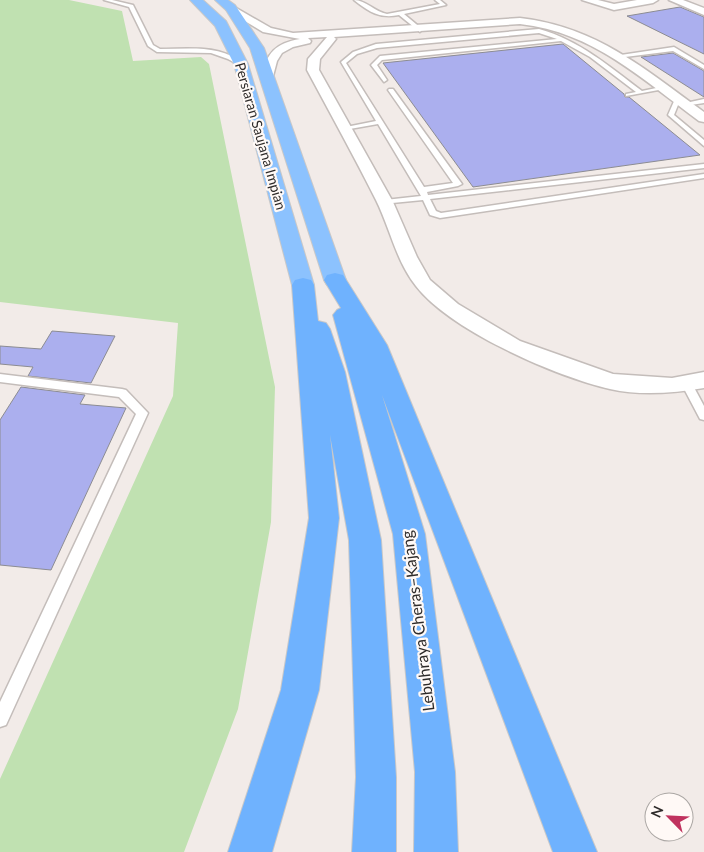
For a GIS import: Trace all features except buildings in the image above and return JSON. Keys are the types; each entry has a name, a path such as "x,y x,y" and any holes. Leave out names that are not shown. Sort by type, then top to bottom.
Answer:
{"highway":[{"name":"Persiaran Saujana Impian","path":"196,0 222,24 241,64 284,215 319,282"},
{"name":"Persiaran Saujana Impian","path":"226,4 257,48 268,77 311,212 319,282"},
{"path":"250,852 300,690 324,518 319,282"},
{"path":"319,282 332,372 366,540 376,777 374,852"},
{"path":"319,282 375,345 575,852"},
{"name":"Lebuhraya Cheras–Kajang","path":"319,282 409,534 435,772 436,852"}],"street":[{"path":"587,0 606,6 624,6 653,0"},
{"path":"674,0 704,12"},
{"path":"226,4 267,30 283,35 331,36"},
{"path":"268,77 270,61 276,52 292,44 331,36 520,20 549,23 573,31 617,56 704,118"},
{"path":"331,36 314,59 312,70 385,202 408,256 423,283 451,308 513,346 560,365 612,382 672,386 695,381"},
{"path":"276,52 291,48 306,49 312,53 314,59"}],"lane":[{"path":"106,0 132,6 151,46 159,50 197,49 227,54 241,64"},
{"path":"356,0 382,15 401,14 444,5 437,0"},
{"path":"401,14 418,28"},
{"path":"466,25 491,52"},
{"path":"640,92 575,46 547,32 531,31 376,46 356,53 343,63 424,194 433,213 447,216 704,176"},
{"path":"384,80 374,65 380,58 485,45 561,39"},
{"path":"458,48 464,55"},
{"path":"617,56 674,49 704,67"},
{"path":"628,95 661,88"},
{"path":"385,202 424,194 458,184 391,90"},
{"path":"704,101 681,102 671,115 704,144"},
{"path":"344,128 380,122"},
{"path":"424,194 704,166"},
{"path":"0,378 122,392 142,413 0,719"},
{"path":"695,381 704,416"}],"green space":[{"path":"0,0 69,0 122,11 133,61 201,57 209,64 275,387 271,522 238,709 184,852 0,852 0,779 173,396 178,323 0,302"}]}
